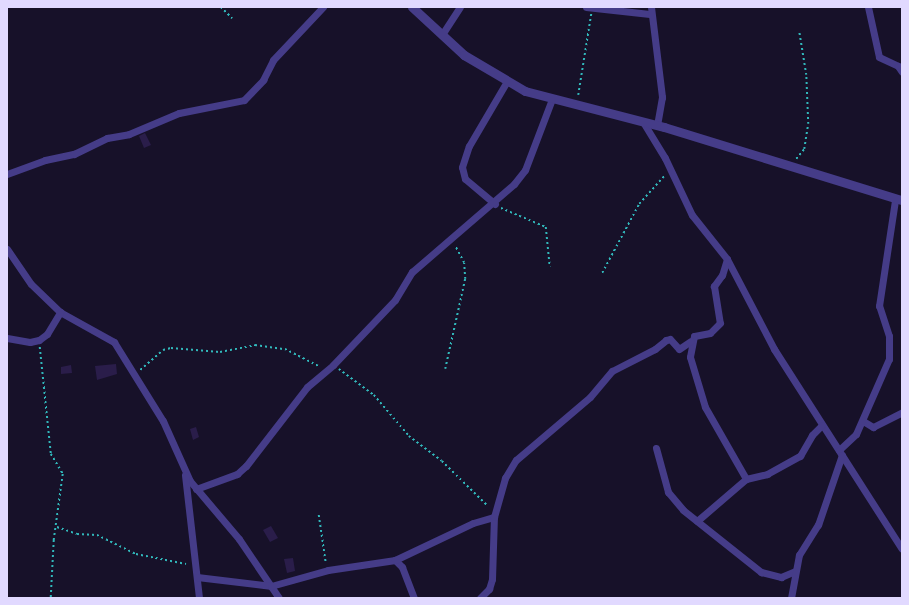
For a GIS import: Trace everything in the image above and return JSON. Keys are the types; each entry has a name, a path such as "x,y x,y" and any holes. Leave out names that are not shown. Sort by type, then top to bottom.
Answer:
{"street":[{"path":"7,174 45,160 74,154 107,138 130,134 179,113 244,100 263,80 273,60 322,7"},
{"path":"412,7 443,33 464,55 506,83 552,99 657,125 791,165 899,200 879,306 888,336 889,359 863,421 852,441 841,452 818,525 802,548 795,571 791,598"},
{"path":"443,33 460,7"},
{"path":"589,7 651,10 662,97 657,125"},
{"path":"868,7 879,57 898,66 902,72"},
{"path":"495,204 465,179 462,167 469,146 506,83"},
{"path":"196,489 237,474 246,466 286,411 326,370 333,365 395,300 412,272 495,204 525,170 552,99"},
{"path":"644,122 670,168 692,215 727,259 774,349 902,549"},
{"path":"7,249 31,284 60,312 114,342 163,421 184,471 196,489 239,539 279,598"},
{"path":"480,598 489,589 492,578 494,515 505,478 516,460 590,397 608,374 666,340 670,339 679,349 691,341 695,335 710,333 720,323 714,286 722,275 727,259"},
{"path":"7,338 30,342 39,340 47,334 60,312"},
{"path":"691,341 692,372 700,396 746,479"},
{"path":"863,421 873,427 902,412"},
{"path":"697,521 746,479 767,474 800,456 812,435 822,425"},
{"path":"656,448 668,492 697,521 761,572 781,577 795,571"},
{"path":"184,471 199,598"},
{"path":"197,577 271,586 328,570 395,560 473,523 494,515"},
{"path":"395,560 402,567 414,598"}],"path":[{"path":"221,7 232,18"},
{"path":"576,105 589,7"},
{"path":"791,165 804,149 808,132 806,75 799,32"},
{"path":"602,273 640,204 670,168"},
{"path":"495,204 546,227 550,267"},
{"path":"445,369 465,271 452,238"},
{"path":"39,340 51,454 63,474 51,598"},
{"path":"135,374 163,350 171,348 213,353 255,345 285,349 326,370"},
{"path":"333,365 374,395 409,436 447,465 494,515"},
{"path":"319,515 328,570"},
{"path":"57,527 77,534 97,535 136,554 196,566"}],"building":[{"path":"145,133 151,145 144,148 139,136"},
{"path":"116,364 117,374 97,380 95,366"},
{"path":"71,365 72,373 61,374 61,367"},
{"path":"196,427 199,437 193,440 190,429"},
{"path":"271,526 278,538 270,542 263,530"},
{"path":"293,558 295,571 287,573 284,559"}]}
